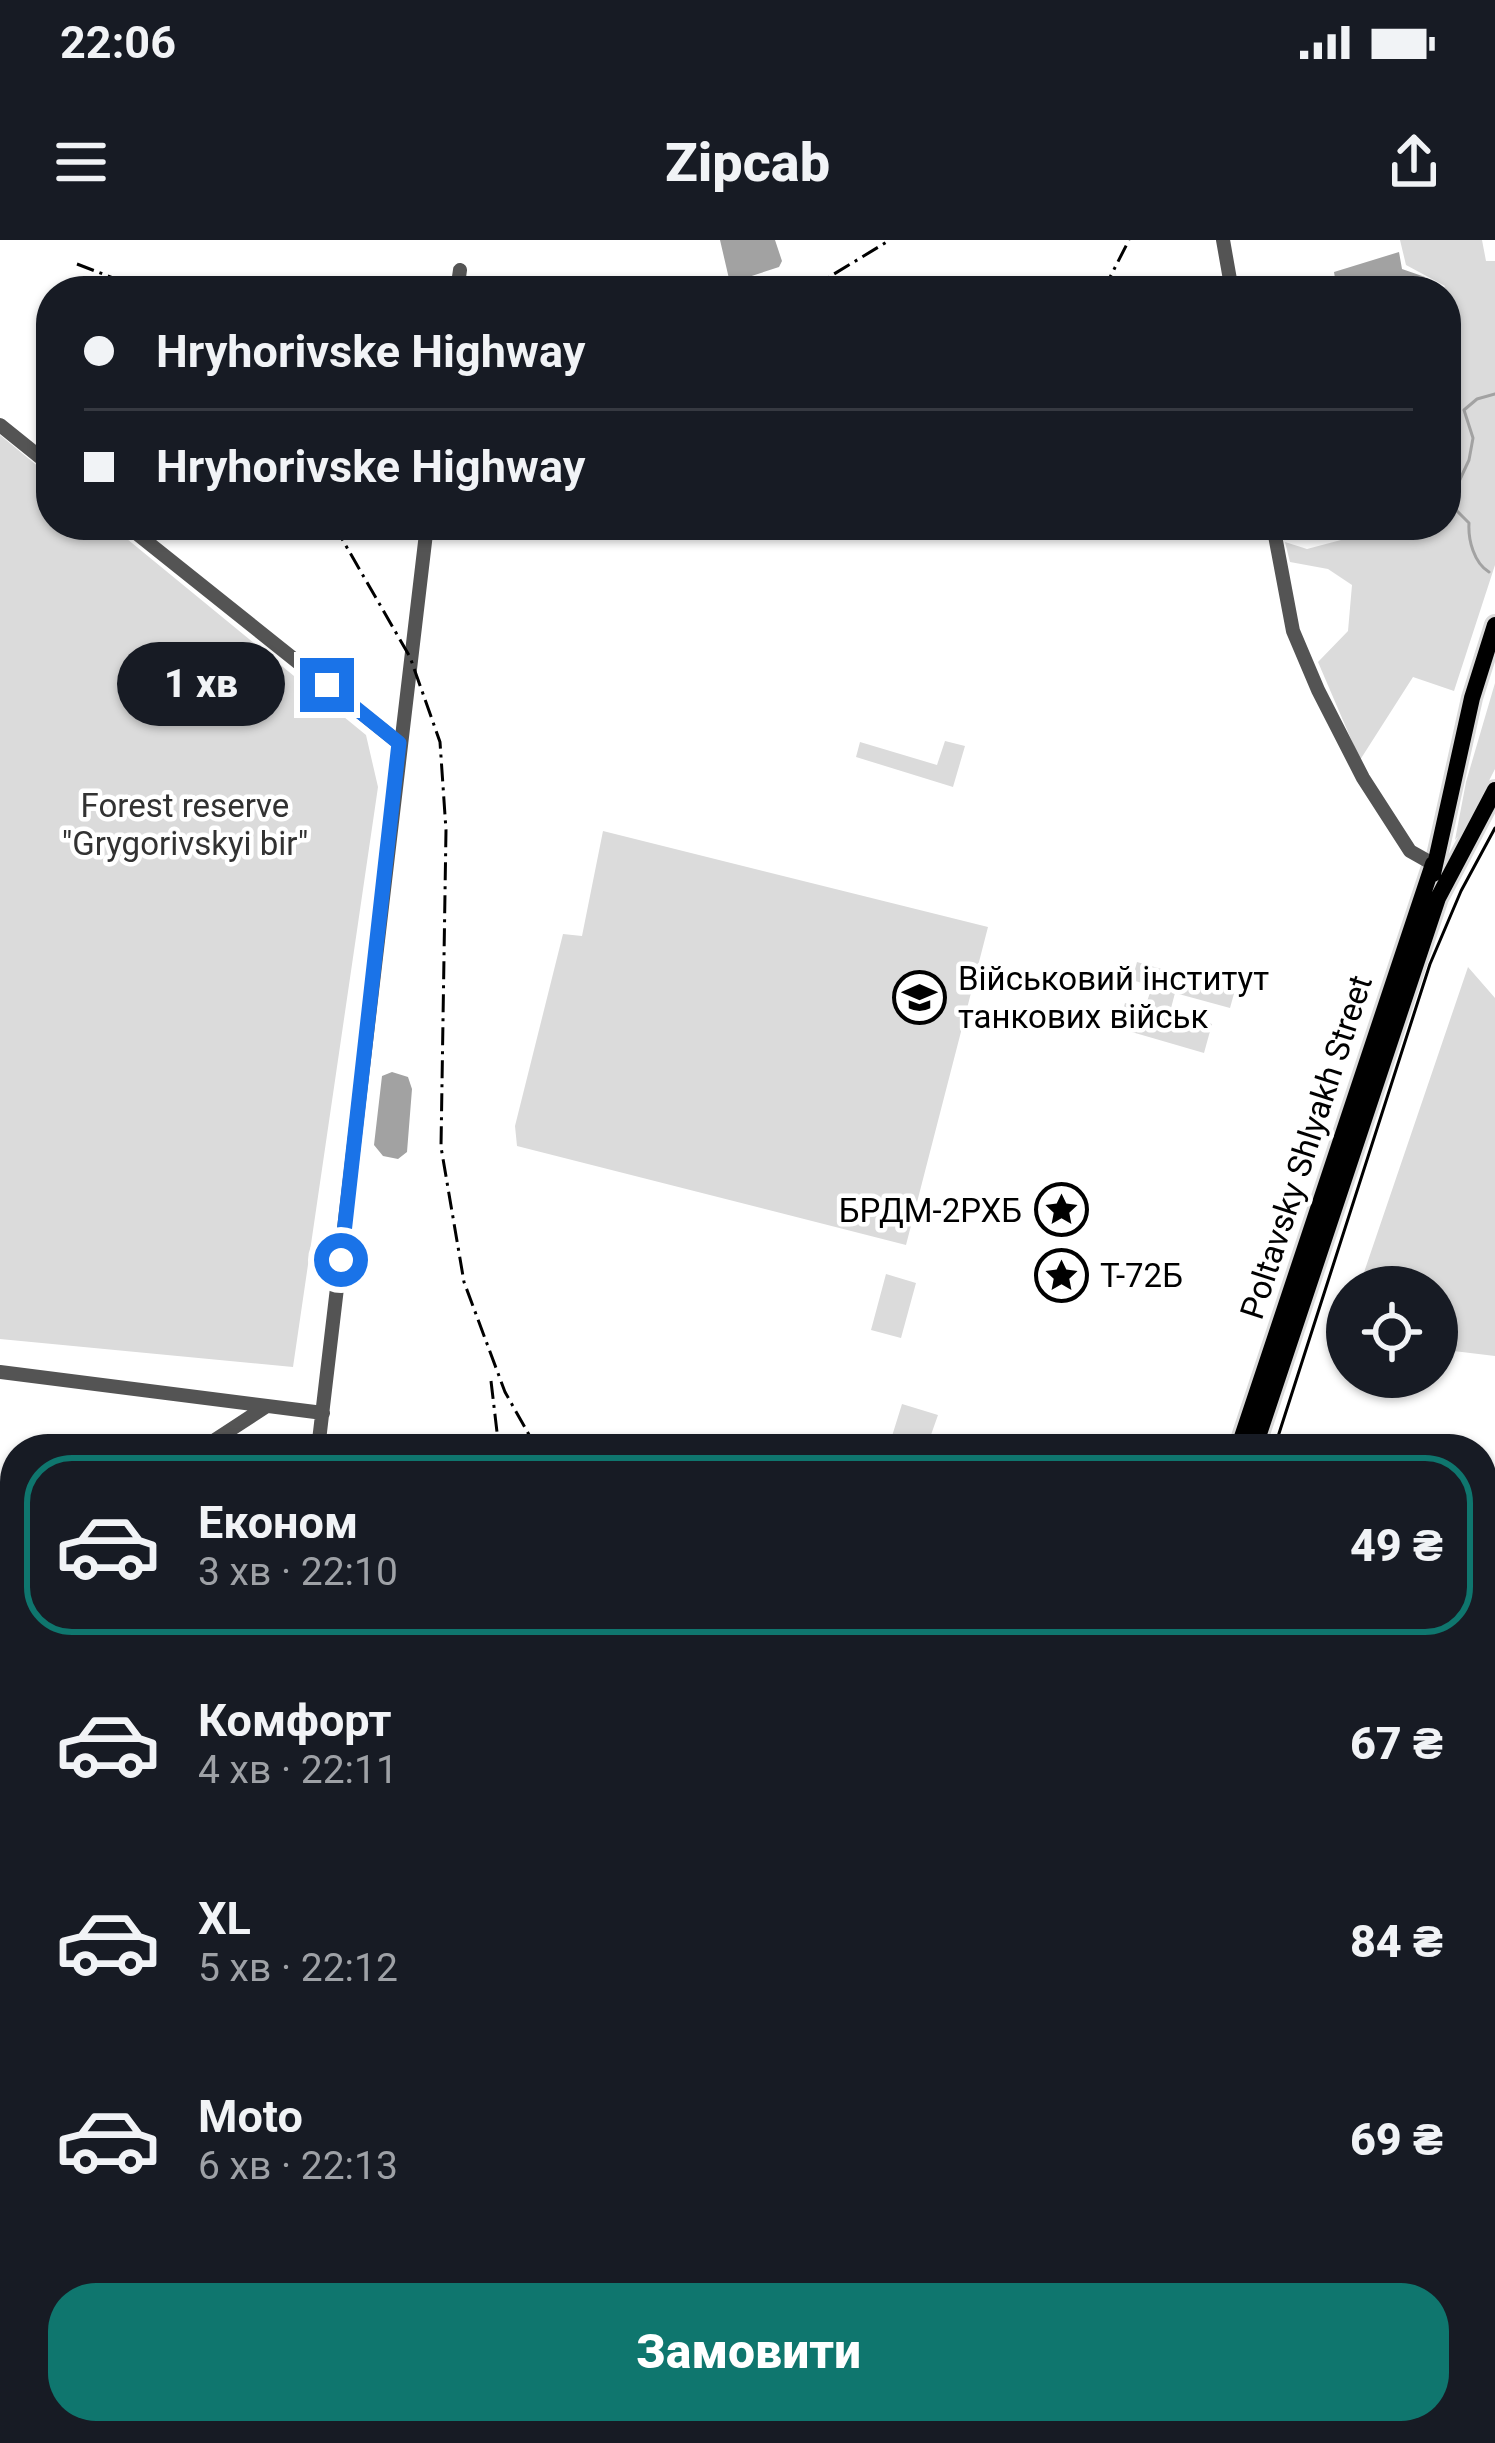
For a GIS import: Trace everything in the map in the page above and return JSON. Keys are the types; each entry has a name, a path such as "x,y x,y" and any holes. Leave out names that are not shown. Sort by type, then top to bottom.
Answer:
{"main road":[{"name":"Poltavsky Shlyakh Street","path":"1243,1434 1433,864 1472,698 1495,626"},
{"path":"1423,940 1442,886 1495,790"},
{"name":"Poltavsky Shlyakh Street","path":"1259,1434 1423,940 1433,864"}],"street":[{"path":"1223,240 1229,276"},
{"path":"459,276 460,269"},
{"path":"0,425 36,454"},
{"path":"145,540 399,743"},
{"path":"320,1434 425,540"},
{"path":"1276,540 1293,631 1318,690 1363,778 1410,850 1433,864"},
{"path":"0,1372 323,1413"},
{"path":"224,1434 267,1406"}],"green space":[{"path":"1400,240 1482,240 1486,261 1495,261 1495,565 1454,691 1413,677 1360,760 1318,662 1348,631 1352,585 1328,569 1290,562 1285,542 1307,549 1341,540 1461,540 1461,276 1426,276 1406,265"},
{"name":"Forest reserve \"Grygorivskyi bir\"","path":"0,435 36,465 36,540 128,540 366,735 378,787 293,1367 0,1339"},
{"path":"1495,683 1495,769 1455,840 1466,782"},
{"path":"945,741 965,746 953,787 856,757 860,742 937,765"},
{"path":"603,831 988,927 906,1245 517,1146 515,1126 563,934 582,936"},
{"path":"1137,962 1235,990 1230,1008 1175,993 1170,1012 1212,1024 1204,1053 1118,1028 1125,1003 1145,1008 1152,986 1132,980"},
{"path":"1468,967 1495,998 1495,1356 1458,1352 1458,1266 1366,1266"},
{"path":"886,1274 916,1283 901,1338 871,1330"},
{"path":"902,1404 938,1415 931,1434 893,1434"}],"shaded area":[{"path":"720,240 775,240 782,261 779,267 751,276 728,276"},
{"path":"1399,252 1402,269 1422,276 1335,276 1334,272"},
{"path":"392,1072 408,1077 412,1089 407,1152 398,1159 383,1156 374,1145 382,1076"}],"waterway":[{"path":"1461,477 1473,438 1464,410 1477,399 1495,394"},
{"path":"1461,515 1469,523 1473,551 1489,572"}],"tram line":[{"path":"1279,1434 1430,964 1495,828"}],"railway":[{"path":"831,276 890,240"},
{"path":"1111,276 1129,240"},
{"path":"77,264 108,276"},
{"path":"343,540 410,657 440,742 446,830 441,1147 464,1282 505,1392 529,1434"},
{"path":"491,1381 497,1434"}],"place":[{"name":"Військовий інститут танкових військ","path":"919,997"},
{"name":"БРДМ-2РХБ","path":"1061,1210"},
{"name":"Т-72Б","path":"1061,1275"}],"route":[{"path":"327,685 399,743 341,1260"}]}
